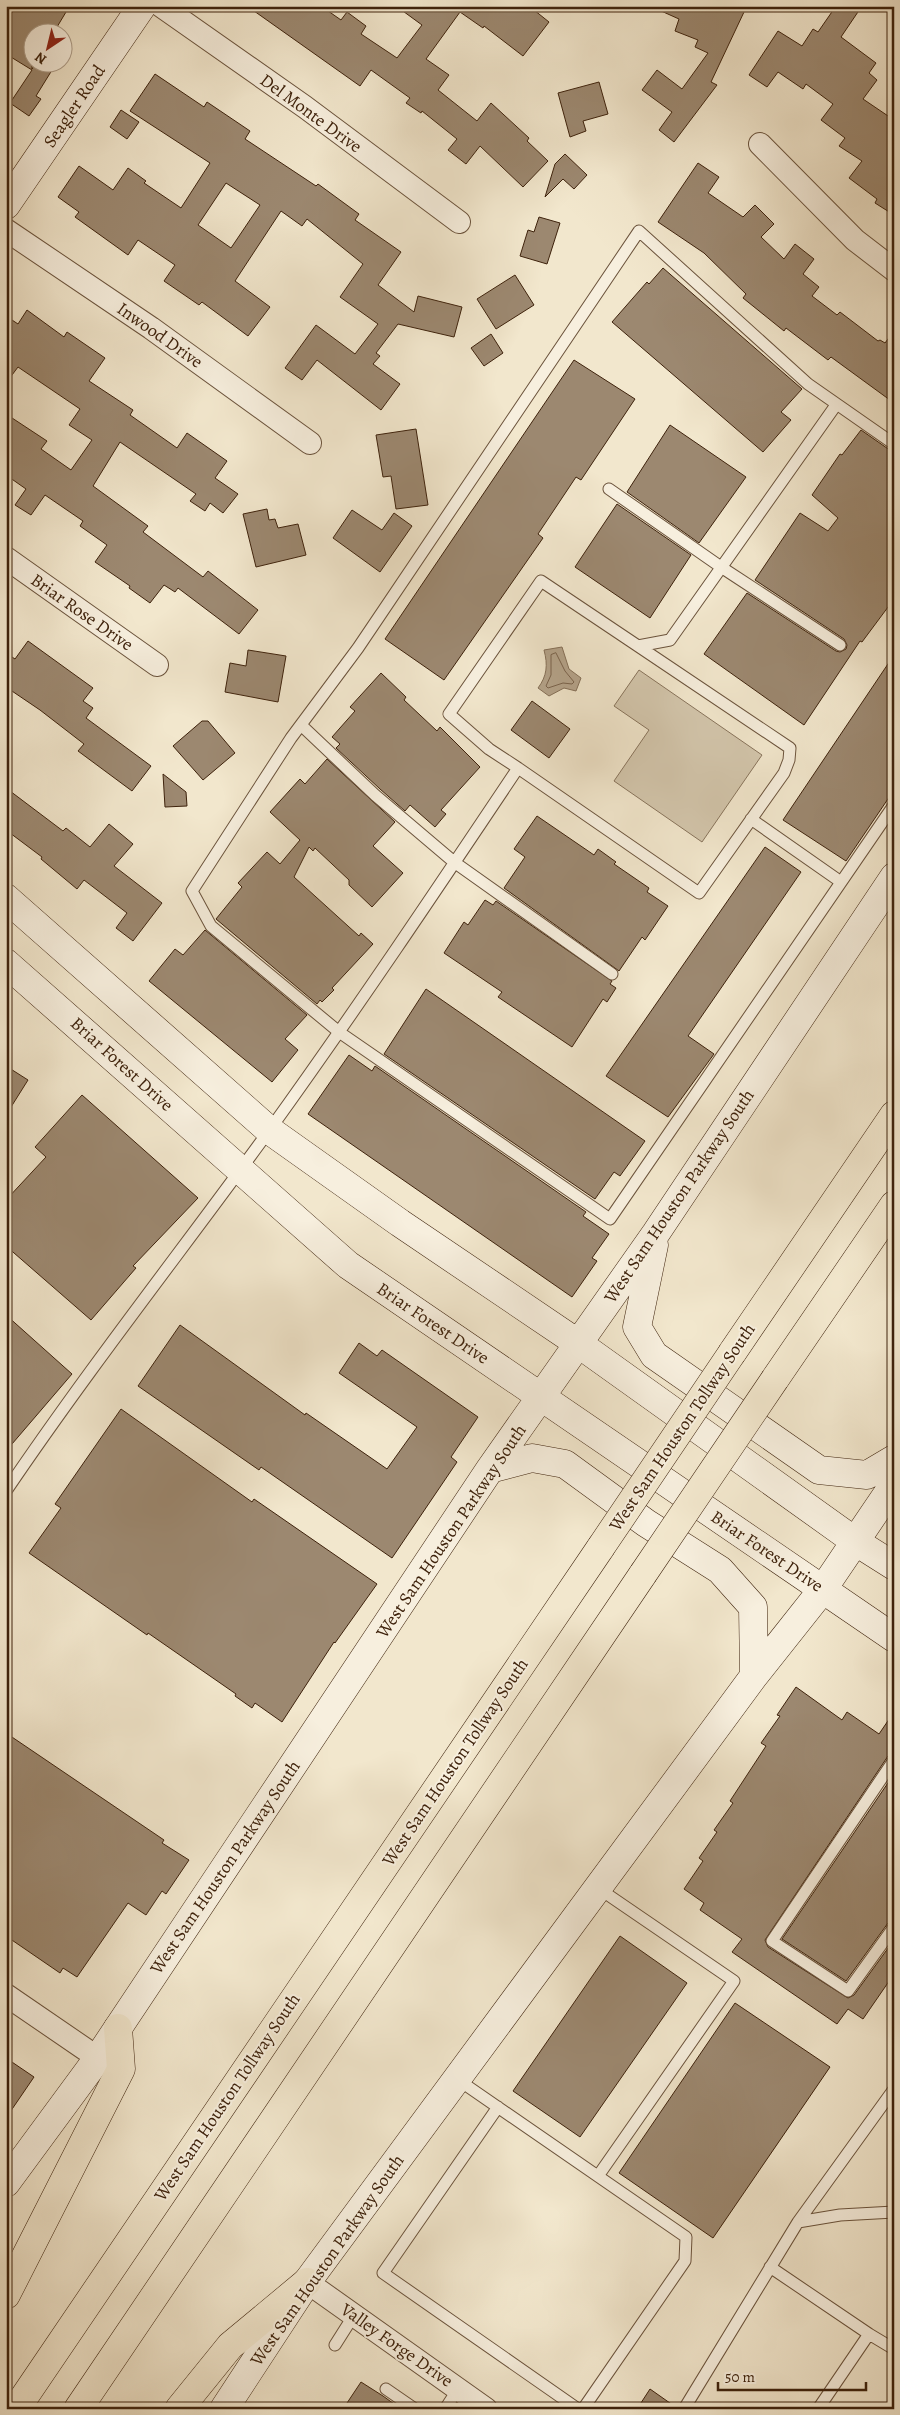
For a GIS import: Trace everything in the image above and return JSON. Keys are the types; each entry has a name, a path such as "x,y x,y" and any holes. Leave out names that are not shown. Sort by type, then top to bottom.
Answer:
{"highway":[{"name":"West Sam Houston Tollway South","path":"16,2409 894,1115"},
{"path":"78,2409 894,1205"},
{"path":"854,1264 894,1236"},
{"path":"6,2295 121,2069 118,2028"},
{"path":"179,2409 230,2346 307,2282"}],"main road":[{"name":"Seagler Road","path":"6,205 142,6"},
{"name":"West Sam Houston Parkway South","path":"6,2184 98,2058 490,1469 580,1344 656,1233 894,877"},
{"path":"6,898 269,1130 400,1223 580,1344 856,1542 894,1566"},
{"name":"Briar Forest Drive","path":"6,963 238,1170 348,1265 894,1638"},
{"path":"656,1233 637,1328 654,1355 818,1470 867,1475 894,1460"},
{"path":"490,1469 532,1458 565,1464 646,1523 720,1570 753,1607 754,1676"},
{"name":"West Sam Houston Parkway South","path":"224,2409 307,2282 754,1676 823,1589 894,1484"}],"street":[{"name":"Del Monte Drive","path":"161,6 305,107 460,222"},
{"path":"760,144 854,240 894,270"},
{"name":"Inwood Drive","path":"6,230 151,328 310,443"},
{"name":"Briar Rose Drive","path":"6,558 157,665"},
{"path":"6,1995 98,2058"},
{"name":"Valley Forge Drive","path":"307,2282 486,2409"}],"lane":[{"path":"894,444 808,384 639,231 358,648 301,725 192,891 211,926 339,1032 610,1219 894,805"},
{"path":"638,646 670,640 836,405"},
{"path":"609,489 721,567 840,645"},
{"path":"541,581 638,646 790,748 789,760 784,773 699,893 489,748 449,714 541,581"},
{"path":"301,725 375,795 454,862 612,974"},
{"path":"6,1491 184,1243 269,1130 339,1032 518,768"},
{"path":"751,819 841,882"},
{"path":"894,1760 773,1939 773,1944 848,1991 894,1927"},
{"path":"598,1888 734,1981 598,2176"},
{"path":"457,2079 686,2236 685,2261 583,2409"},
{"path":"684,2409 798,2222 894,2089"},
{"path":"498,2107 383,2273 578,2409"},
{"path":"798,2222 840,2215 894,2212"},
{"path":"770,2267 894,2350"},
{"path":"335,2345 354,2315"},
{"path":"818,2409 869,2334"},
{"path":"386,2389 415,2409"},
{"path":"445,2409 458,2389"}],"shaded area":[{"path":"639,670 762,755 702,842 614,781 649,730 614,706"}],"water":[{"path":"562,647 569,669 581,678 576,691 564,688 549,696 538,688 546,670 544,650"}],"building":[{"path":"6,6 56,6 66,12 60,22 22,22 22,64 6,54"},
{"path":"247,6 321,6 341,20 347,12 366,26 361,34 397,58 422,25 396,6 529,6 549,22 523,56 484,26 483,28 460,12 426,59 449,75 438,90 477,121 491,103 529,138 527,141 548,161 523,187 480,146 466,164 448,150 457,139 422,111 421,113 406,103 410,98 371,70 360,86"},
{"path":"650,6 733,6 744,12 711,82 717,85 674,142 659,130 672,112 642,90 657,70 682,89 708,53 695,47 698,40 675,31 679,19"},
{"path":"836,6 862,6 841,37 876,63 869,73 877,80 863,99 894,120 894,215 875,203 877,199 849,178 862,161 839,146 845,138 821,120 833,104 806,84 803,89 778,72 767,87 749,75 778,31 802,46 813,29 818,32"},
{"path":"31,72 51,72 36,96 41,99 29,116 10,103"},
{"path":"155,74 204,107 207,102 250,131 245,139 316,186 318,184 359,214 355,220 401,252 378,285 414,312 418,296 462,307 454,337 398,324 376,353 380,356 373,364 400,384 381,410 317,360 302,380 285,368 316,325 355,354 378,324 340,297 363,264 307,219 302,226 281,211 235,281 270,307 248,336 202,302 199,305 164,281 175,265 138,240 128,255 75,217 79,212 58,197 79,166 113,190 128,168 146,181 144,183 181,208 210,163 130,111","holes":["226,183 260,205 231,248 198,225"]},
{"path":"599,82 608,114 583,121 586,131 570,137 558,93"},
{"path":"121,110 139,122 127,139 110,127"},
{"path":"565,154 587,175 574,189 563,179 545,197 555,164"},
{"path":"698,163 719,177 708,193 743,217 755,205 774,224 761,237 784,259 795,244 814,259 803,274 819,287 812,296 837,315 840,312 878,341 880,340 885,343 894,331 894,403 831,357 828,360 786,328 784,331 743,298 746,294 704,253 658,222"},
{"path":"539,217 560,223 547,264 520,256 528,230 534,232"},
{"path":"663,268 802,389 781,412 791,420 763,452 612,322 647,282 649,284"},
{"path":"515,275 534,305 496,329 477,299"},
{"path":"27,310 64,337 67,332 105,358 89,381 133,410 130,415 177,448 187,433 227,461 215,478 238,494 223,513 210,503 205,511 190,501 196,494 120,442 93,486 148,526 143,532 203,577 208,571 258,610 239,634 178,588 175,592 164,585 150,603 129,588 130,586 95,562 107,545 80,526 83,521 45,495 31,515 15,505 26,489 6,475 6,414 47,441 41,449 71,470 92,440 69,425 80,409 18,367 6,383 6,316 18,324"},
{"path":"491,334 503,353 484,366 471,348"},
{"path":"574,360 635,399 581,480 576,477 538,534 543,538 444,680 385,639"},
{"path":"670,425 746,477 699,543 627,492"},
{"path":"416,429 428,505 396,509 391,476 383,477 376,435"},
{"path":"861,430 894,453 894,599 862,642 860,641 804,725 704,654 747,593 836,651 840,652 846,649 847,645 844,639 755,580 800,513 828,531 838,518 812,495 840,454 842,455"},
{"path":"617,504 691,555 650,618 575,567"},
{"path":"267,509 269,520 275,519 278,528 298,524 306,555 256,567 243,514"},
{"path":"352,510 382,530 394,513 412,526 380,572 333,538"},
{"path":"28,641 93,688 83,701 93,708 86,718 151,766 132,791 78,751 84,744 6,687 6,653 15,659"},
{"path":"248,650 286,656 278,702 225,692 230,663 246,666"},
{"path":"894,655 894,790 846,861 783,820"},
{"path":"381,673 406,697 404,700 437,731 440,727 480,767 441,810 446,814 435,827 410,805 405,811 336,748 340,744 332,737 355,711 350,707"},
{"path":"532,701 570,729 549,758 511,730"},
{"path":"202,721 208,721 235,753 203,780 173,746"},
{"path":"327,759 395,822 373,846 403,873 372,907 349,885 349,880 315,848 313,851 309,847 294,877 359,936 361,933 373,944 332,988 334,990 322,1002 320,1000 317,1004 216,919 242,887 238,883 267,852 280,864 300,840 270,812 300,779 305,784"},
{"path":"163,774 186,792 187,806 165,807"},
{"path":"6,788 63,831 66,828 90,847 109,824 133,844 114,866 162,903 133,941 116,928 127,913 84,880 77,889 41,859 42,857 6,830"},
{"path":"537,816 594,855 598,849 616,862 614,864 649,888 647,892 668,906 645,940 642,937 619,971 504,888 525,857 514,849"},
{"path":"765,847 801,872 688,1036 714,1054 668,1117 606,1076"},
{"path":"485,900 493,905 496,901 612,981 610,984 616,988 607,1002 603,999 572,1047 498,997 502,992 444,953 464,922 468,925"},
{"path":"205,930 307,1015 285,1039 298,1050 272,1082 149,981 175,949 183,955"},
{"path":"426,989 645,1141 620,1176 614,1172 595,1199 384,1054"},
{"path":"349,1055 372,1071 375,1066 586,1212 583,1216 609,1234 592,1258 597,1261 572,1297 308,1114"},
{"path":"6,1066 28,1080 6,1115"},
{"path":"82,1095 198,1198 133,1266 136,1268 91,1320 6,1246 6,1200 46,1157 35,1147"},
{"path":"6,1315 72,1374 6,1451"},
{"path":"180,1325 305,1415 306,1413 387,1469 417,1427 339,1373 359,1343 377,1356 382,1350 478,1417 451,1457 457,1462 392,1558 261,1467 259,1470 138,1386"},
{"path":"121,1409 252,1502 254,1499 377,1584 334,1642 282,1722 255,1703 252,1708 235,1696 236,1694 29,1553 61,1508 55,1504"},
{"path":"796,1687 842,1720 847,1712 879,1734 894,1712 894,1753 888,1756 765,1940 768,1947 848,1998 854,1995 894,1940 894,1974 863,2019 848,2009 837,2024 732,1952 742,1939 700,1910 704,1903 684,1889 703,1861 699,1858 717,1832 714,1830 733,1803 730,1801 766,1746 761,1743 780,1716 777,1715"},
{"path":"6,1733 164,1840 162,1843 189,1860 166,1894 162,1891 146,1915 128,1903 77,1977 63,1968 60,1973 6,1936"},
{"path":"894,1774 894,1920 888,1923 846,1981 782,1939"},
{"path":"620,1936 687,1983 580,2137 513,2091"},
{"path":"735,2003 830,2067 713,2238 619,2173"},
{"path":"6,2058 34,2077 6,2118"},
{"path":"361,2382 383,2396 401,2409 343,2409"},
{"path":"650,2389 677,2408 677,2409 637,2409"}]}
